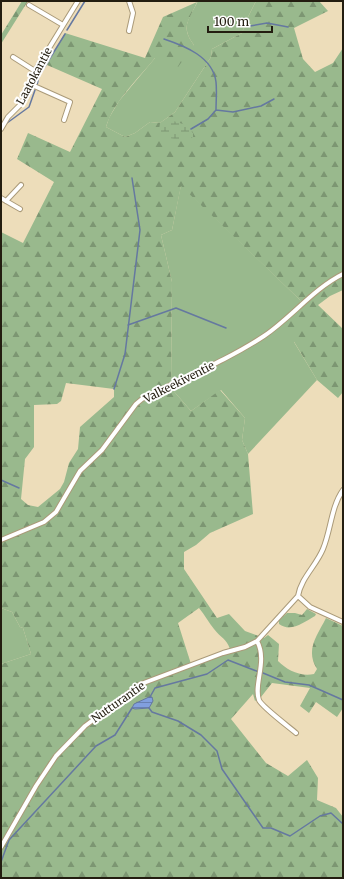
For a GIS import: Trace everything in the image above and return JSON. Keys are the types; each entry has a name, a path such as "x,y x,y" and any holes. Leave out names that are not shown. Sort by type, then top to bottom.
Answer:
{"street":[{"name":"Laatokantie","path":"1,128 8,117 22,103 32,85 35,71 78,1"},
{"path":"129,1 133,13 129,31"},
{"path":"29,5 63,25"},
{"path":"13,56 35,71"},
{"path":"32,85 70,102 64,120"},
{"path":"6,201 21,185"},
{"path":"1,198 20,209"},
{"name":"Valkeekiventie","path":"1,540 44,522 56,512 80,471 102,450 136,404 142,399 219,361 263,336 327,283 343,274"},
{"path":"343,490 338,499 322,551 302,582 298,596 310,607 343,622"},
{"name":"Nutturantie","path":"1,848 36,786 56,756 90,722 141,684 223,653 245,647 257,641 298,596"},
{"path":"257,641 260,647 261,672 257,693 259,702 296,733"}],"green space":[{"path":"22,1 28,1 1,44 1,35"},
{"path":"198,1 256,1 242,33 212,49 211,57 175,112 160,123 150,122 135,133 125,137 106,127 109,118 119,101 155,58 194,45 187,33 187,23"},
{"path":"256,1 319,1 328,11 294,28 303,59 315,72 333,63 343,48 343,290 330,296 318,305 343,329 343,392 338,398 317,380 284,325 302,308 300,300 181,186 172,230 161,235 172,282 171,388 191,411 220,390 245,418 242,440 248,454 253,514 210,533 196,545 184,552 184,569 217,618 229,614 245,631 264,638 268,635 279,644 278,661 285,667 299,674 314,674 317,669 312,656 312,649 316,637 326,618 343,626 343,708 337,717 316,702 309,713 300,706 310,688 272,683 261,697 255,701 253,694 231,719 266,763 288,776 307,760 318,778 317,800 336,808 343,817 343,878 1,878 1,664 31,654 23,628 20,627 12,612 1,608 1,232 23,243 54,182 17,159 28,133 70,152 102,89 47,65 65,33 145,58 163,17 197,2 187,24 187,33 194,45 178,67 155,58 127,91 110,117 106,127 125,137 135,133 150,122 160,123 175,112 211,57 212,49 242,33","holes":["66,383 114,389 114,397 80,427 78,449 69,463 64,482 60,489 38,507 28,505 21,499 25,459 34,447 34,405 57,404 61,401","199,608 214,629 227,642 230,649 191,664 178,623"]},
{"path":"167,119 183,124 193,133 193,137 187,140 166,138 159,130 160,123"},
{"path":"181,185 300,300 302,308 294,342 317,380 248,454 242,440 245,418 221,390 191,411 171,388 172,282 161,235 172,230"},
{"path":"1,608 12,612 20,627 23,628 31,654 1,664"},
{"path":"307,609 316,614 302,624 288,627 279,624 279,620 287,613 302,615"}],"water":[{"path":"152,697 153,701 149,708 132,708 134,704"}],"waterway":[{"path":"67,30 85,1"},
{"path":"250,26 267,23 288,27"},
{"path":"37,85 39,76 65,34"},
{"path":"164,39 181,45 197,54 204,59 214,73 216,82 216,110 208,119 191,129"},
{"path":"7,123 29,107 35,90"},
{"path":"216,110 233,112 261,106 274,99"},
{"path":"114,389 125,354 140,230 132,178"},
{"path":"128,325 176,308 226,328"},
{"path":"1,480 19,488"},
{"path":"150,697 155,688 207,674 228,660 259,672"},
{"path":"263,673 285,682 309,685 343,700"},
{"path":"1,862 9,840 96,746 115,735 132,708"},
{"path":"149,708 152,712 178,721 201,735 217,751 222,769 263,828 271,828 290,836 320,816 331,813 343,824"}]}
